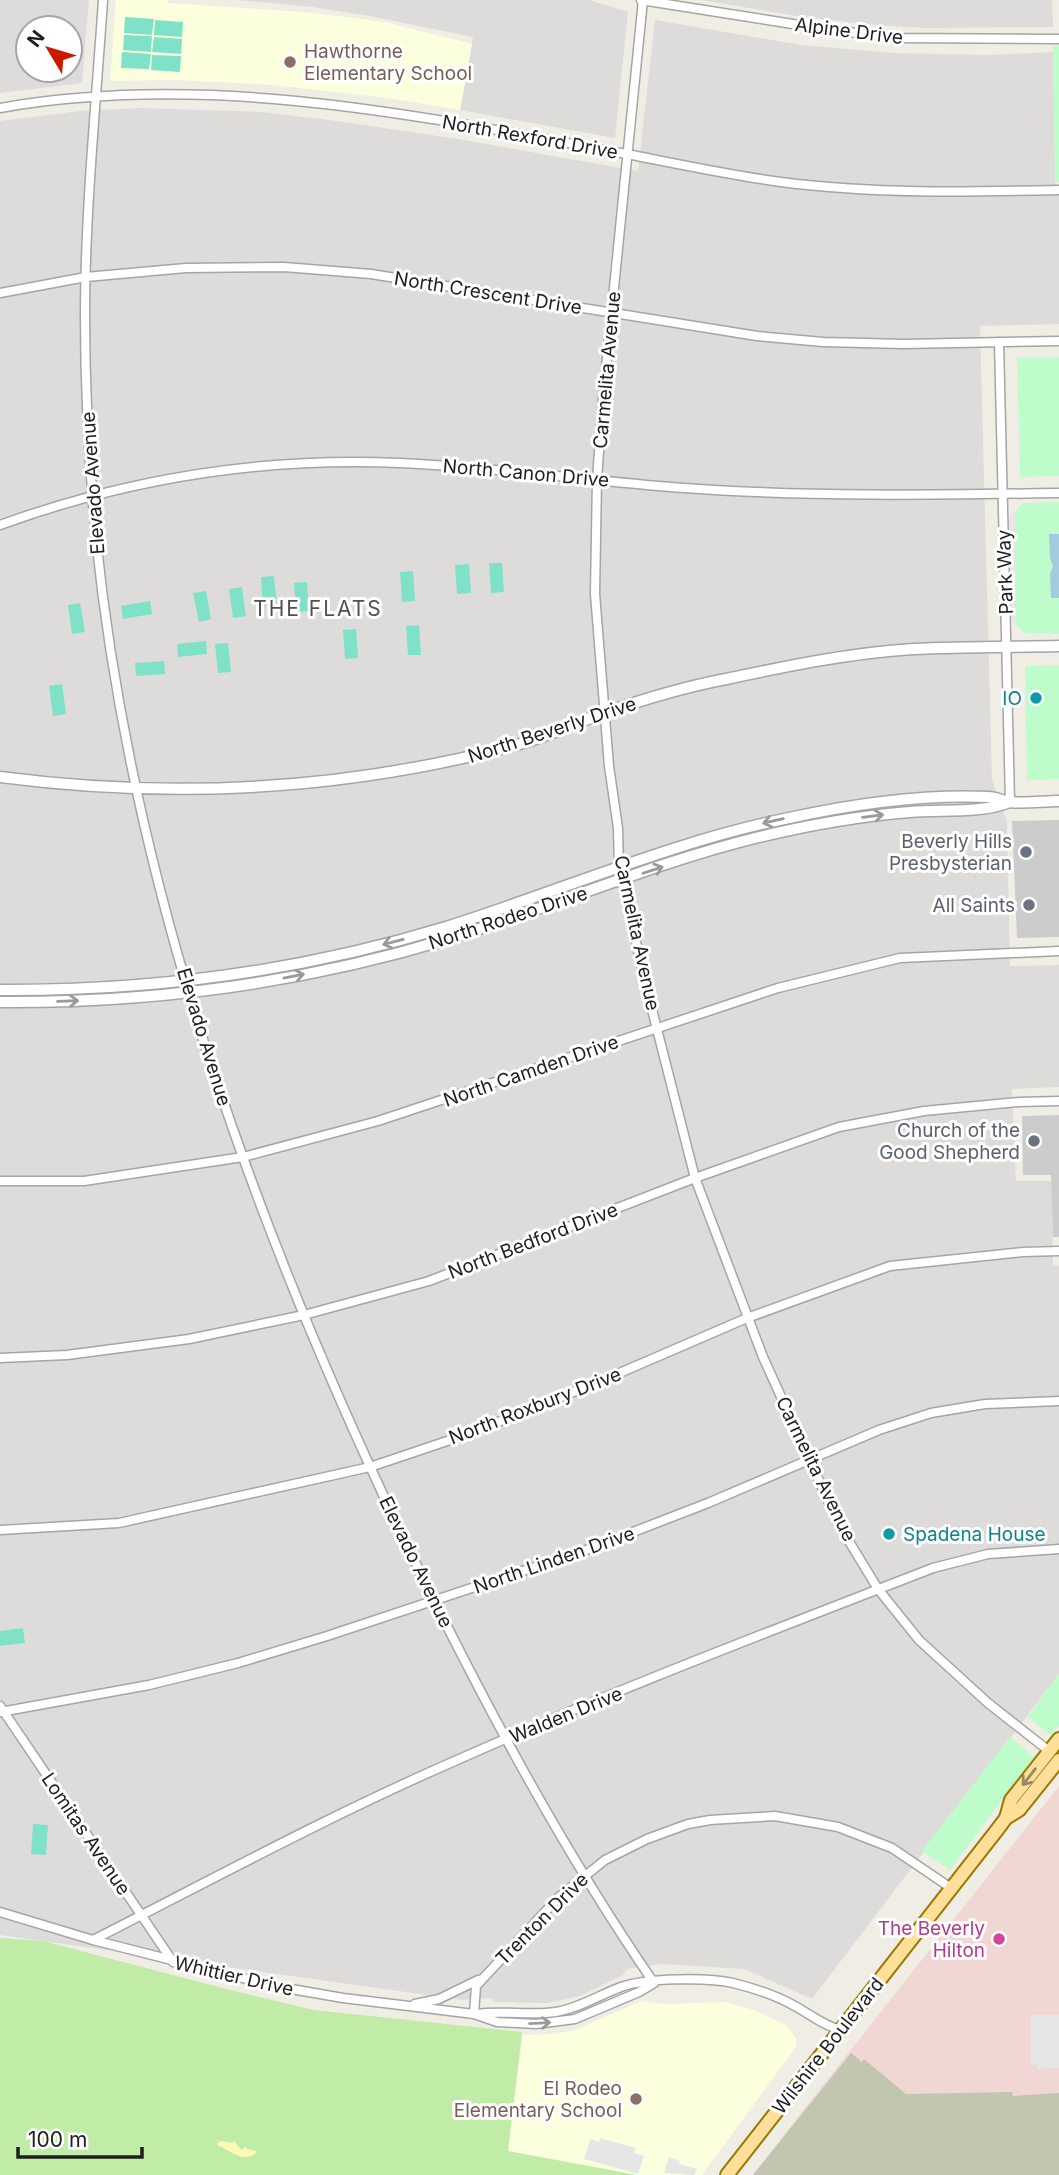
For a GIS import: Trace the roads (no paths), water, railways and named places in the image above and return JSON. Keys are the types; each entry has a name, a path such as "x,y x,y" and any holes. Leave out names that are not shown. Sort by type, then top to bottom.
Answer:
{"main road":[{"name":"Wilshire Boulevard","path":"727,2175 1006,1818 1019,1810 1054,1755 1059,1739"}],"street":[{"name":"Elevado Avenue","path":"103,0 86,277 86,386 93,495 109,641 121,718 160,888 186,980 243,1157 304,1315 370,1467 506,1739 586,1875 654,1983"},
{"name":"Alpine Drive","path":"643,0 831,30 900,38 1059,39"},
{"name":"Carmelita Avenue","path":"643,0 597,479 594,594 622,880 695,1178 747,1318 839,1525 878,1589 912,1633 988,1703 1054,1755"},
{"name":"North Rexford Drive","path":"0,108 96,95 157,93 275,99 435,120 780,181 846,189 918,192 1059,190"},
{"name":"North Crescent Drive","path":"0,293 86,277 186,268 284,267 371,274 757,336 823,342 1059,341"},
{"name":"Park Way","path":"999,342 1010,802"},
{"name":"North Canon Drive","path":"0,525 93,495 206,472 320,462 401,463 672,487 775,493 907,496 1059,493"},
{"name":"North Beverly Drive","path":"0,777 71,786 137,790 276,786 413,769 464,759 524,743 604,713 722,679 801,664 911,650 1059,646"},
{"name":"North Rodeo Drive","path":"0,990 104,988 279,967 389,943 458,923 723,834 820,812 884,802 945,798 988,797 1010,802 1059,801"},
{"name":"North Rodeo Drive","path":"0,1002 104,999 190,992 268,981 380,957 450,938 727,846 811,825 885,814 988,809 1010,802"},
{"name":"North Camden Drive","path":"0,1181 84,1181 243,1157 378,1121 778,988 900,958 1059,951"},
{"name":"North Bedford Drive","path":"0,1358 67,1355 189,1339 304,1315 429,1281 695,1178 839,1126 924,1111 1059,1101"},
{"name":"North Roxbury Drive","path":"0,1530 119,1523 370,1467 533,1409 747,1318 891,1266 1023,1252 1059,1251"},
{"name":"North Linden Drive","path":"1,1710 106,1694 192,1675 282,1650 435,1601 648,1527 879,1430 931,1413 985,1404 1059,1401"},
{"name":"Walden Drive","path":"93,1940 330,1819 506,1739 878,1589 961,1559 1017,1550 1059,1549"},
{"name":"Lomitas Avenue","path":"1,1710 173,1962"},
{"name":"Trenton Drive","path":"474,2014 475,1986 480,1979 559,1897 605,1860 688,1824 710,1819 775,1816 838,1826 875,1839 908,1857 951,1888"},
{"name":"Whittier Drive","path":"1,1914 173,1962 298,1991 404,2006 474,2014 492,2011 536,2014 572,2008 635,1982 688,1980 732,1983 773,1995 793,2004 825,2026 840,2031"},
{"path":"404,2006 439,1999 480,1979"}],"water":[{"path":"1049,534 1059,534 1059,598 1051,598 1050,574 1053,566"}],"place":[{"name":"Hawthorne Elementary School","path":"290,62"},
{"name":"IO","path":"1036,698"},
{"name":"Beverly Hills Presbysterian","path":"1026,852"},
{"name":"All Saints","path":"1029,905"},
{"name":"Church of the Good Shepherd","path":"1034,1141"},
{"name":"Spadena House","path":"889,1534"},
{"name":"The Beverly Hilton","path":"999,1939"},
{"name":"El Rodeo Elementary School","path":"636,2099"}],"district":[{"name":"THE FLATS","path":"318,608"}]}
